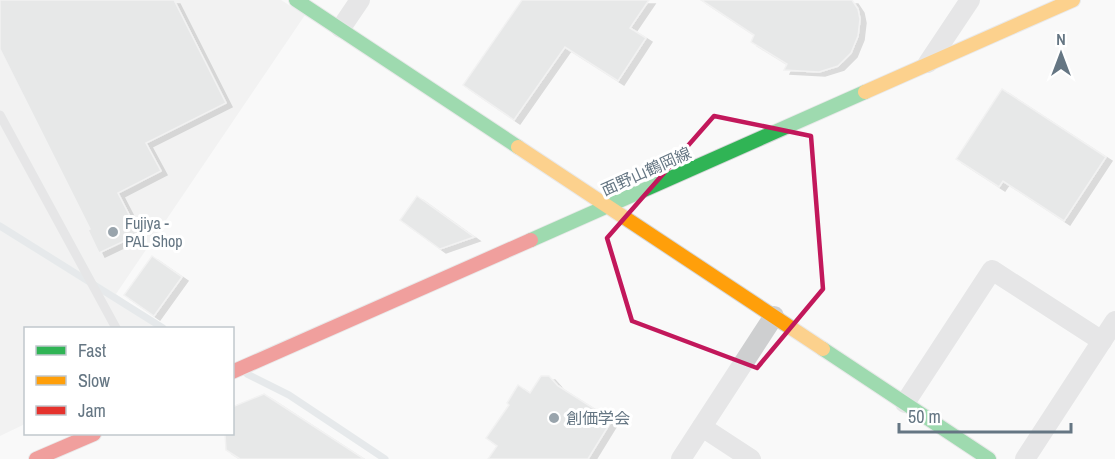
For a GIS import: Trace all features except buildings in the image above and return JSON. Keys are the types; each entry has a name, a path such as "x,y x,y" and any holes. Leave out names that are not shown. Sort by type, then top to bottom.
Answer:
{"main road":[{"path":"296,0 989,459"},
{"name":"面野山鶴岡線","path":"234,371 1073,0"},
{"path":"36,459 92,435"}],"street":[{"path":"341,28 360,0"},
{"path":"928,63 970,0"},
{"path":"905,403 992,270 1102,341"},
{"path":"681,459 774,316"},
{"path":"1025,459 1115,321"},
{"path":"702,427 751,459"}],"lane":[{"path":"0,116 115,327"}],"highlighted area":[{"path":"714,116 811,136 823,289 757,368 632,321 607,238"}],"shaded area":[{"path":"0,0 281,0 305,15 116,294 163,327 24,327 24,424 0,436"}],"waterway":[{"path":"0,226 161,327"},
{"path":"247,374 289,395 385,459"}],"traffic: fast":[{"path":"296,0 518,147"},
{"path":"531,240 865,92"},
{"path":"823,349 989,459"}],"traffic: slow":[{"path":"865,92 1073,0"},
{"path":"518,147 823,349"}],"traffic: jam":[{"path":"234,371 531,240"},
{"path":"36,459 92,435"}],"place":[{"name":"Fujiya - PAL Shop","path":"113,232"},
{"name":"創価学会","path":"554,418"}]}
